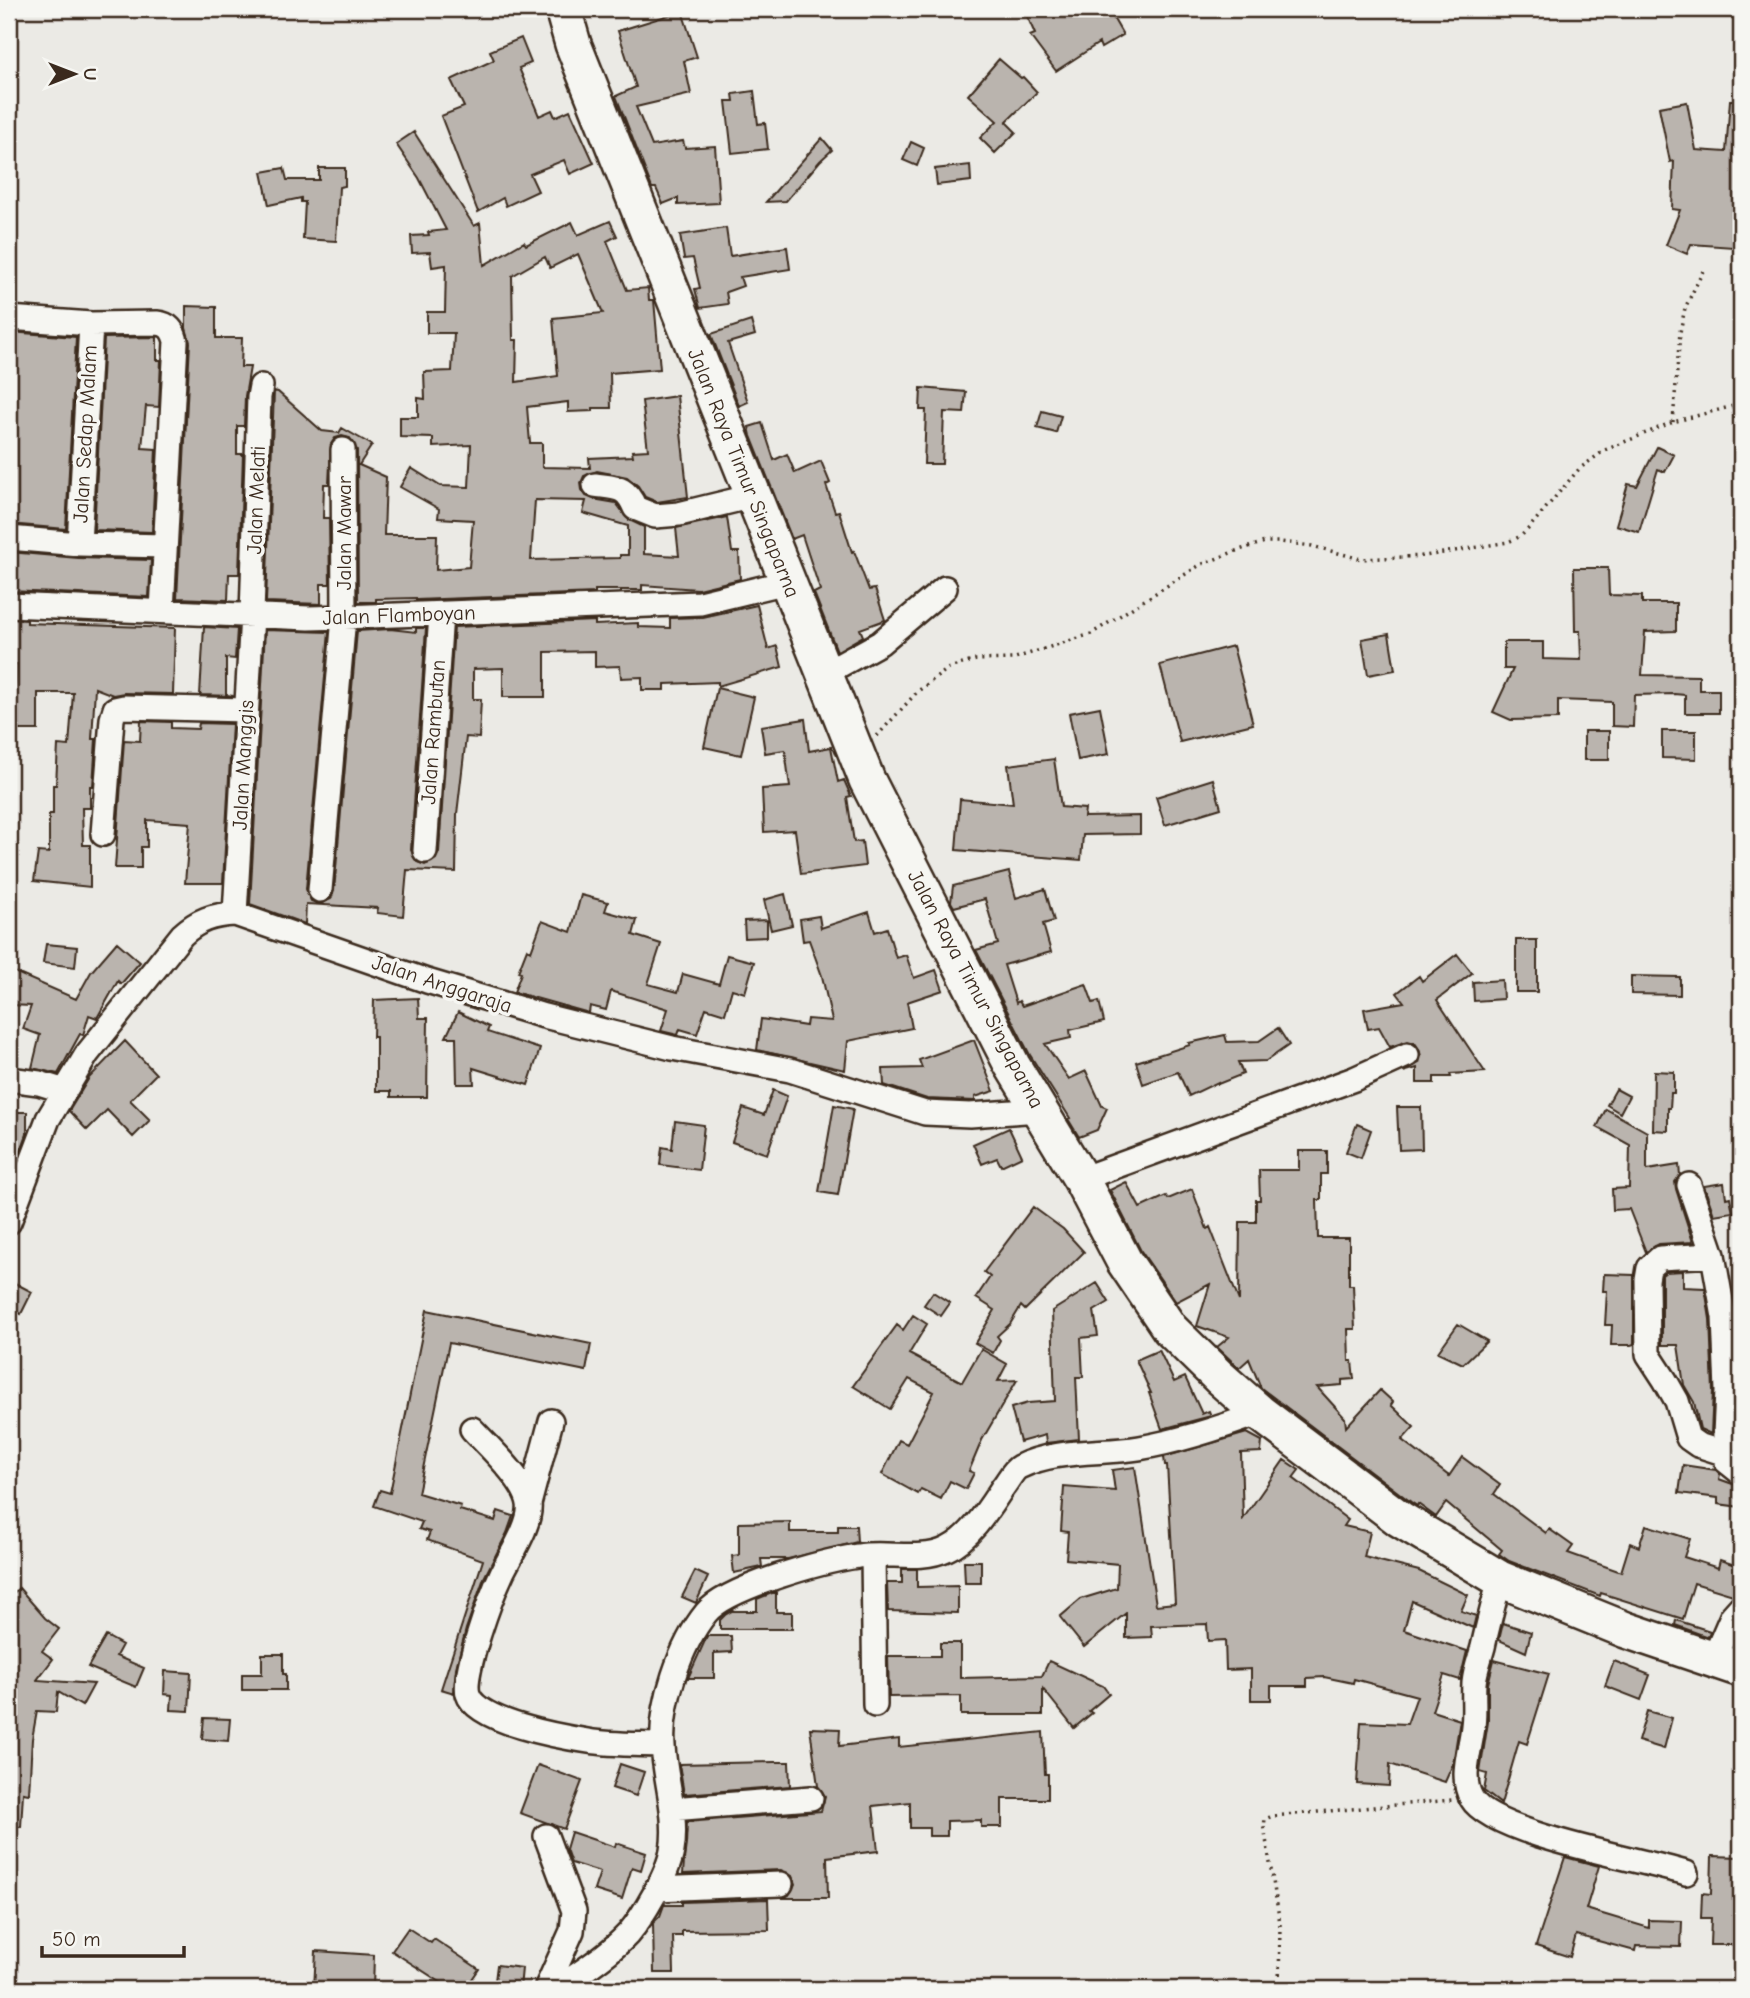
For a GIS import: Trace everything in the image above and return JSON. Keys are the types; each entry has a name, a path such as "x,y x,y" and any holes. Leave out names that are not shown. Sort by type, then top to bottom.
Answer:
{"main road":[{"name":"Jalan Raya Timur Singaparna","path":"563,9 573,44 867,780 1012,1065 1081,1179 1124,1261 1170,1329 1261,1413 1400,1519 1500,1579 1626,1630 1727,1665"}],"street":[{"path":"9,318 91,324 164,323 174,334 176,341 162,611"},
{"name":"Jalan Sedap Malam","path":"79,544 91,324"},
{"name":"Jalan Melati","path":"252,615 261,386"},
{"name":"Jalan Mawar","path":"320,890 344,617 343,450"},
{"path":"595,485 619,488 629,495 635,508 655,516 679,514 753,496"},
{"path":"9,538 79,544 165,545"},
{"name":"Jalan Flamboyan","path":"9,605 344,617 700,603 787,582"},
{"path":"824,674 880,643 945,588"},
{"name":"Jalan Rambutan","path":"425,851 440,614"},
{"name":"Jalan Manggis","path":"235,914 252,615"},
{"path":"103,834 115,709 246,710"},
{"path":"9,1222 48,1119 87,1054 182,935 202,920 217,915 235,914"},
{"name":"Jalan Anggaraja","path":"235,914 427,981 544,1016 672,1048 790,1070 925,1113 970,1115 1040,1110"},
{"path":"1081,1179 1354,1079 1407,1055"},
{"path":"9,1079 39,1083 65,1091"},
{"path":"1689,1185 1713,1255 1724,1317 1726,1352 1723,1453 1726,1461 1741,1473"},
{"path":"1713,1255 1660,1258 1649,1268 1647,1354 1677,1402 1688,1438 1698,1446 1723,1453"},
{"path":"557,1989 587,1969 628,1934 665,1874 672,1850 672,1809 662,1745 665,1710 673,1678 686,1647 707,1612 733,1593 805,1569 858,1556 925,1555 947,1549 983,1516 1017,1468 1050,1457 1136,1449 1180,1441 1261,1413"},
{"path":"551,1421 526,1524 497,1583 470,1667 467,1683 470,1699 486,1713 518,1725 590,1742 662,1745"},
{"path":"472,1429 518,1481 529,1504"},
{"path":"873,1555 875,1705"},
{"path":"1500,1579 1474,1681 1474,1724 1467,1765 1472,1799 1483,1812 1553,1841 1686,1873"},
{"path":"1727,1665 1732,1616 1741,1606"},
{"path":"672,1809 811,1798"},
{"path":"546,1836 574,1911 572,1931 546,1989"},
{"path":"656,1889 781,1884"}],"path":[{"path":"1673,422 1680,332 1685,308 1703,271"},
{"path":"858,757 918,691 949,668 976,660 1012,659 1091,634 1200,565 1265,542 1312,547 1361,559 1425,556 1508,542 1521,536 1529,528 1579,468 1605,450 1673,422 1741,404"},
{"path":"1279,1989 1280,1923 1273,1892 1265,1819 1273,1815 1472,1799"}],"building":[{"path":"1024,9 1108,9 1123,35 1101,48 1099,43 1056,71 1030,36 1035,34"},
{"path":"682,11 697,57 684,61 691,94 636,107 652,146 683,141 685,148 715,146 719,203 678,205 678,198 663,204 656,188 652,188 616,96 636,87 618,31"},
{"path":"521,38 531,63 519,68 539,116 552,110 555,117 570,110 594,163 570,174 564,160 530,174 538,191 506,206 503,198 478,212 441,116 464,107 451,80 494,60 490,51"},
{"path":"999,59 1023,77 1037,92 1006,122 1016,132 995,153 980,138 997,121 968,95"},
{"path":"754,91 758,124 765,123 768,149 732,153 726,101 734,101 733,94"},
{"path":"1730,100 1741,100 1741,242 1733,242 1733,247 1691,244 1687,254 1666,245 1680,210 1672,209 1674,161 1670,162 1659,107 1687,102 1696,150 1726,152"},
{"path":"414,132 474,226 480,223 484,265 524,242 526,245 572,222 578,235 610,221 617,236 607,241 627,290 648,288 649,300 654,300 660,369 610,373 611,408 568,412 568,402 527,407 530,443 542,443 542,467 590,468 589,458 633,456 632,451 648,450 642,401 677,396 688,497 657,502 645,497 638,486 627,477 597,471 584,476 582,490 586,496 593,499 616,503 629,520 644,527 644,554 679,556 676,528 727,517 732,552 739,552 740,579 698,589 642,585 642,590 595,590 595,593 376,599 376,602 358,602 357,450 350,438 342,436 335,438 331,444 329,484 324,484 323,518 329,518 330,584 321,584 321,604 266,602 274,391 322,431 339,433 342,428 372,445 359,465 386,477 384,535 437,535 436,570 469,567 473,520 438,518 439,509 400,487 411,468 440,486 469,487 471,445 433,447 433,438 400,437 400,417 418,417 418,398 425,399 424,372 452,371 454,333 427,333 427,312 445,312 446,265 432,267 430,252 412,253 411,236 446,230 419,178 396,144","holes":["578,254 603,313 553,318 558,376 516,382 517,340 513,340 512,276 545,257 550,268","535,500 586,501 583,513 628,526 628,555 620,555 620,558 531,560"]},
{"path":"822,138 832,150 786,201 766,202"},
{"path":"911,142 924,148 917,166 903,160"},
{"path":"970,165 971,181 937,185 935,169"},
{"path":"284,168 287,180 319,180 319,168 345,168 345,186 339,187 336,241 303,239 305,202 301,202 301,198 269,205 262,172"},
{"path":"726,228 730,256 787,247 790,269 740,277 743,286 726,292 728,304 700,308 695,289 700,288 693,258 684,259 680,235"},
{"path":"186,306 216,307 216,338 242,338 241,367 250,367 244,426 237,426 237,454 243,454 239,574 229,574 228,600 177,598 190,342 186,328"},
{"path":"751,321 755,335 728,343 748,402 739,406 711,334"},
{"path":"9,332 76,337 66,529 9,524"},
{"path":"157,337 157,360 161,360 159,407 146,406 142,448 156,449 152,532 94,530 104,338"},
{"path":"921,388 966,392 964,413 944,412 942,464 924,464 926,410 920,410"},
{"path":"1042,411 1061,416 1056,433 1037,428"},
{"path":"762,423 774,460 787,454 795,473 821,461 830,483 826,485 835,512 839,511 852,552 854,551 869,590 875,589 885,620 860,629 863,636 837,651 814,593 820,590 802,535 792,539 751,436 749,427"},
{"path":"1657,447 1674,455 1665,472 1658,469 1639,532 1616,525 1628,484 1637,486"},
{"path":"9,552 78,558 151,560 149,597 9,591"},
{"path":"1574,568 1608,568 1609,595 1642,596 1642,603 1676,603 1676,631 1645,632 1642,675 1699,676 1699,690 1719,690 1719,713 1685,713 1685,695 1674,694 1634,695 1633,727 1612,726 1612,702 1558,700 1558,719 1511,720 1493,712 1513,669 1504,669 1504,642 1543,642 1543,659 1581,660 1580,631 1575,631"},
{"path":"757,605 768,649 777,646 782,667 718,686 718,682 665,684 665,690 642,690 642,677 621,678 620,666 595,667 595,651 545,652 545,697 503,697 503,668 473,669 473,699 481,699 479,738 466,737 457,814 456,872 407,870 403,916 377,913 378,908 306,904 305,924 250,904 265,630 329,632 306,889 311,901 319,904 331,899 334,891 357,631 390,629 416,632 416,628 426,628 411,850 417,862 425,865 436,859 439,852 454,627 595,621 595,625 638,623 638,627 670,628 670,618 703,617"},
{"path":"9,619 27,620 27,623 175,628 173,694 113,695 95,688 93,786 90,786 90,808 82,808 83,845 90,845 90,887 34,881 38,852 49,853 49,814 53,814 58,745 69,746 73,693 38,693 38,730 9,730 9,698 15,698 17,664 9,664"},
{"path":"204,627 237,629 235,659 226,658 226,695 233,696 200,695"},
{"path":"1389,634 1395,670 1368,675 1362,639"},
{"path":"1233,646 1253,724 1180,742 1160,665"},
{"path":"717,688 754,697 741,755 704,747"},
{"path":"1100,707 1109,754 1078,760 1069,713"},
{"path":"805,719 809,751 831,747 838,782 844,780 851,796 847,797 854,842 862,841 865,866 801,874 795,830 764,832 762,789 790,787 785,750 765,753 761,726"},
{"path":"141,721 171,722 171,728 198,729 199,723 232,724 223,883 185,883 190,823 147,820 147,847 141,847 141,868 115,868 124,740 140,741"},
{"path":"1584,731 1609,731 1609,760 1584,760"},
{"path":"1662,731 1696,731 1696,759 1662,758"},
{"path":"1054,759 1061,807 1085,809 1084,817 1140,816 1140,834 1083,835 1081,860 956,850 960,799 1013,804 1008,765"},
{"path":"1213,779 1221,808 1165,825 1156,797"},
{"path":"1009,872 1016,898 1045,889 1054,921 1043,924 1051,952 1004,965 1016,1003 1019,1001 1022,1006 1086,984 1093,1003 1099,1001 1104,1022 1070,1030 1071,1038 1045,1044 1069,1079 1086,1071 1102,1106 1107,1108 1097,1130 1079,1137 1030,1055 976,950 998,944 985,899 954,907 951,902 953,886"},
{"path":"785,894 792,925 771,930 764,900"},
{"path":"581,895 608,902 605,911 637,920 633,935 661,944 648,984 678,992 683,974 719,984 727,955 754,962 745,993 732,989 725,1014 706,1008 697,1034 680,1029 678,1035 661,1031 668,1009 611,991 606,1010 590,1006 589,1013 514,992 527,949 531,951 542,921 571,932"},
{"path":"869,912 875,932 887,928 896,958 906,955 914,978 936,970 943,990 907,1002 912,1028 848,1041 845,1070 757,1050 761,1019 806,1026 807,1019 832,1021 822,976 809,940 803,941 800,919 819,916 821,928"},
{"path":"767,920 767,937 745,938 744,921"},
{"path":"1516,940 1537,940 1537,992 1516,992"},
{"path":"117,942 140,962 121,984 118,981 97,1018 89,1015 83,1035 80,1034 58,1074 32,1068 40,1035 23,1029 31,1006 11,1005 12,971 76,999 91,972"},
{"path":"46,944 77,947 75,967 43,963"},
{"path":"1457,954 1472,973 1437,1000 1485,1072 1450,1074 1451,1077 1434,1077 1434,1083 1417,1083 1417,1068 1403,1072 1419,1063 1421,1056 1415,1043 1408,1041 1390,1047 1379,1027 1368,1029 1364,1009 1404,1002 1397,993 1419,976 1422,981"},
{"path":"1631,976 1680,977 1680,995 1631,994"},
{"path":"1502,980 1503,999 1474,1001 1473,982"},
{"path":"418,998 419,1018 428,1018 427,1097 391,1097 391,1091 376,1091 374,1000"},
{"path":"458,1012 489,1027 487,1032 540,1049 528,1085 473,1068 474,1084 457,1084 456,1037 446,1037"},
{"path":"1278,1028 1289,1045 1266,1061 1238,1062 1243,1074 1189,1096 1178,1072 1143,1084 1136,1062 1190,1045 1189,1043 1225,1035 1227,1042 1259,1041"},
{"path":"974,1040 994,1091 975,1097 975,1101 927,1099 884,1085 883,1069 922,1068 919,1060"},
{"path":"125,1041 156,1074 130,1100 150,1120 133,1137 107,1110 87,1130 69,1111 89,1078"},
{"path":"1654,1071 1674,1072 1674,1093 1671,1093 1668,1108 1668,1131 1653,1130"},
{"path":"1616,1089 1629,1096 1620,1113 1607,1105"},
{"path":"773,1090 787,1096 767,1154 732,1142 743,1108 764,1115"},
{"path":"834,1105 853,1109 838,1195 819,1192"},
{"path":"1397,1107 1421,1107 1422,1149 1399,1150"},
{"path":"1606,1109 1647,1132 1647,1170 1679,1165 1680,1175 1675,1182 1676,1189 1693,1242 1659,1244 1646,1252 1629,1209 1613,1210 1612,1189 1629,1188 1630,1145 1597,1127"},
{"path":"9,1112 27,1112 27,1134 9,1183"},
{"path":"675,1121 704,1125 699,1170 660,1165 662,1147 672,1149"},
{"path":"1357,1124 1371,1130 1361,1158 1346,1152"},
{"path":"1009,1128 1022,1156 1001,1166 997,1158 982,1164 973,1144"},
{"path":"1299,1151 1327,1151 1327,1174 1321,1174 1321,1200 1317,1200 1318,1238 1349,1238 1349,1285 1353,1285 1355,1329 1348,1329 1349,1361 1352,1361 1354,1379 1342,1380 1342,1385 1317,1387 1345,1418 1346,1427 1380,1390 1414,1427 1402,1440 1449,1476 1462,1457 1500,1485 1494,1494 1546,1533 1549,1529 1573,1546 1568,1553 1621,1572 1630,1543 1639,1547 1646,1525 1690,1539 1684,1557 1718,1568 1720,1560 1741,1567 1741,1592 1733,1595 1694,1583 1683,1619 1601,1593 1600,1596 1509,1561 1499,1554 1502,1550 1446,1503 1436,1517 1411,1502 1261,1388 1249,1359 1239,1368 1217,1347 1229,1337 1197,1326 1210,1284 1176,1302 1141,1251 1110,1190 1126,1182 1140,1208 1166,1196 1168,1199 1192,1189 1239,1301 1240,1222 1256,1222 1256,1200 1260,1200 1259,1170 1299,1170"},
{"path":"1724,1183 1726,1198 1730,1197 1733,1212 1714,1215 1704,1186"},
{"path":"1033,1207 1063,1229 1084,1252 1025,1310 1021,1306 1010,1324 997,1336 1000,1340 993,1353 975,1343 995,1310 976,1298 990,1277 984,1272"},
{"path":"1683,1271 1683,1287 1705,1288 1710,1319 1713,1391 1711,1434 1700,1429 1694,1402 1684,1385 1678,1345 1662,1345 1662,1275 1666,1272"},
{"path":"1604,1274 1634,1275 1634,1344 1611,1345 1612,1325 1605,1325 1607,1291 1603,1291"},
{"path":"9,1280 32,1292 21,1314 9,1307"},
{"path":"1097,1283 1109,1302 1094,1311 1098,1336 1081,1338 1083,1377 1076,1377 1079,1439 1046,1443 1045,1435 1020,1442 1011,1408 1028,1403 1055,1401 1052,1311"},
{"path":"933,1292 950,1303 941,1316 924,1305"},
{"path":"427,1310 591,1344 586,1371 449,1343 418,1493 461,1506 460,1510 495,1521 498,1511 513,1516 484,1578 466,1629 456,1668 454,1693 441,1689 483,1560 427,1540 430,1532 419,1529 422,1522 374,1506 380,1490 390,1493"},
{"path":"913,1315 927,1324 909,1354 962,1382 981,1349 1007,1364 998,1381 1017,1380 982,1440 969,1471 974,1473 966,1489 950,1481 941,1499 921,1489 918,1494 882,1474 899,1440 907,1444 934,1392 909,1379 890,1409 853,1386 897,1325 903,1330"},
{"path":"1458,1324 1487,1341 1463,1364 1438,1352"},
{"path":"1159,1350 1174,1382 1185,1377 1202,1414 1209,1411 1211,1416 1162,1429 1151,1393 1136,1360"},
{"path":"1247,1433 1262,1441 1261,1452 1241,1453 1243,1519 1284,1460 1299,1470 1293,1478 1348,1520 1344,1526 1370,1532 1364,1557 1419,1571 1468,1595 1461,1611 1476,1616 1473,1628 1412,1601 1404,1630 1467,1651 1460,1680 1444,1675 1432,1711 1460,1720 1453,1764 1445,1782 1390,1764 1389,1786 1357,1784 1361,1722 1407,1724 1417,1696 1354,1679 1353,1683 1324,1677 1307,1678 1307,1686 1271,1686 1271,1700 1251,1700 1251,1669 1226,1670 1225,1640 1208,1641 1207,1624 1151,1626 1152,1637 1126,1638 1126,1613 1084,1647 1060,1617 1081,1599 1117,1588 1118,1564 1066,1559 1068,1532 1061,1531 1064,1487 1115,1491 1112,1470 1135,1467 1156,1605 1175,1603 1167,1465 1164,1457"},
{"path":"1683,1465 1716,1470 1720,1474 1719,1479 1741,1487 1741,1507 1718,1504 1718,1498 1679,1493"},
{"path":"790,1522 790,1532 838,1532 838,1526 856,1526 857,1542 788,1559 761,1559 762,1567 734,1573 732,1556 739,1555 739,1523"},
{"path":"964,1561 981,1561 981,1583 965,1583"},
{"path":"902,1569 917,1569 917,1587 958,1586 958,1613 888,1611 887,1583 902,1583"},
{"path":"695,1571 708,1577 696,1603 682,1597"},
{"path":"19,1588 45,1618 59,1629 42,1651 53,1659 37,1680 94,1684 82,1706 58,1692 56,1712 37,1711 32,1739 29,1794 23,1793 21,1827 9,1826 9,1597"},
{"path":"776,1593 776,1612 792,1612 792,1629 720,1629 720,1620 725,1615 732,1611 757,1611 757,1599"},
{"path":"1676,1620 1710,1631 1708,1637 1675,1625"},
{"path":"1503,1623 1531,1632 1526,1652 1499,1640"},
{"path":"106,1636 122,1645 116,1656 144,1668 136,1687 88,1667"},
{"path":"707,1636 731,1636 732,1652 714,1653 714,1678 688,1678"},
{"path":"940,1643 960,1643 960,1678 1042,1676 1049,1661 1103,1686 1109,1694 1074,1728 1043,1689 1043,1715 961,1715 961,1696 889,1697 888,1656 940,1656"},
{"path":"262,1654 283,1654 286,1690 242,1690 242,1674 262,1674"},
{"path":"1494,1660 1549,1674 1527,1744 1519,1741 1501,1804 1484,1791 1487,1774 1480,1772 1488,1722 1488,1684"},
{"path":"1614,1661 1650,1675 1641,1700 1605,1686"},
{"path":"165,1671 191,1673 189,1711 171,1710 172,1695 164,1694"},
{"path":"1647,1711 1672,1718 1664,1749 1638,1741"},
{"path":"204,1718 230,1719 228,1741 202,1739"},
{"path":"810,1728 840,1729 839,1746 899,1739 899,1747 1043,1732 1048,1799 1002,1799 1002,1827 981,1827 981,1820 947,1821 947,1836 929,1836 929,1828 910,1828 910,1802 873,1806 878,1851 827,1857 828,1898 782,1898 789,1895 795,1884 792,1876 781,1870 683,1874 687,1822 821,1811 825,1796 818,1786"},
{"path":"789,1762 790,1786 684,1794 679,1764"},
{"path":"620,1764 644,1772 636,1796 612,1788"},
{"path":"538,1765 582,1781 564,1829 520,1813"},
{"path":"571,1832 615,1847 616,1843 646,1853 641,1870 632,1867 622,1899 594,1890 600,1872 571,1863 566,1849"},
{"path":"1712,1856 1741,1857 1737,1945 1710,1945 1711,1918 1701,1918 1702,1893 1711,1894"},
{"path":"1565,1857 1599,1866 1586,1909 1649,1928 1649,1920 1682,1921 1681,1947 1636,1946 1635,1951 1576,1935 1570,1957 1536,1946"},
{"path":"768,1899 769,1930 682,1931 682,1936 673,1936 674,1973 654,1973 653,1923 660,1916 664,1905"},
{"path":"408,1928 431,1943 434,1939 479,1969 465,1989 451,1989 392,1951"},
{"path":"316,1951 374,1955 373,1989 314,1989"},
{"path":"497,1965 522,1968 520,1989 494,1989"}]}
